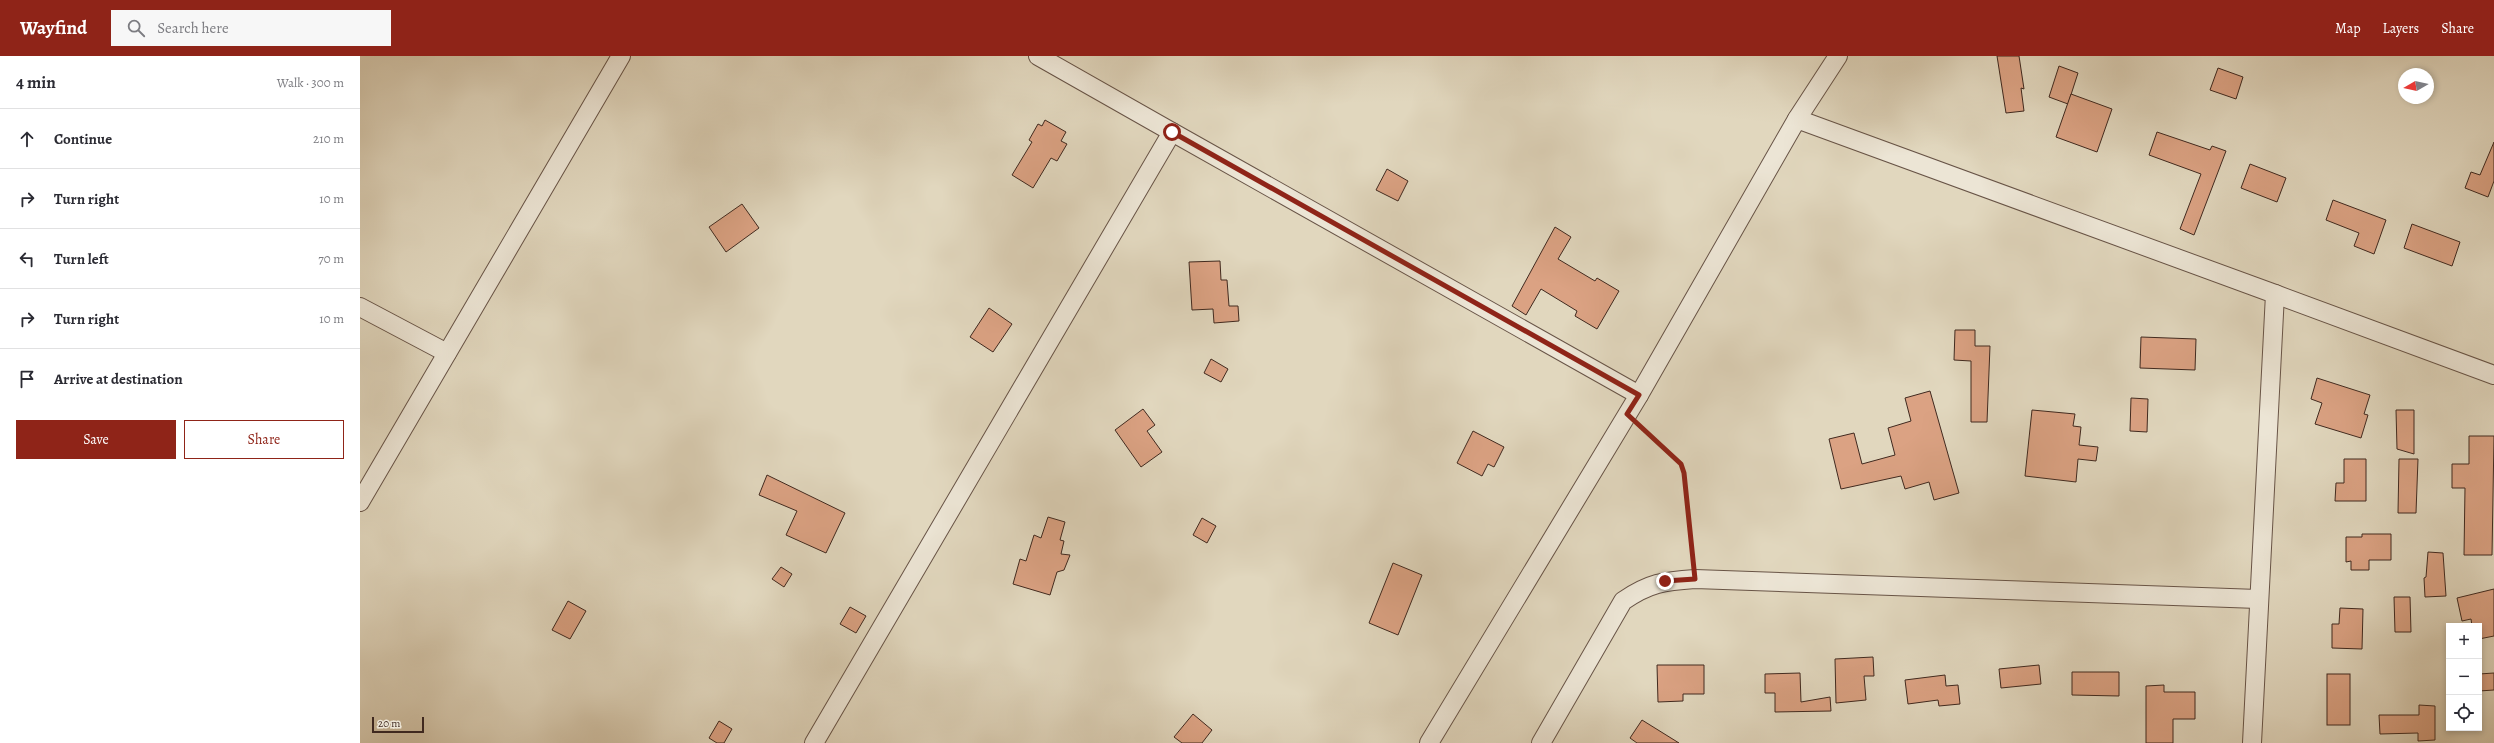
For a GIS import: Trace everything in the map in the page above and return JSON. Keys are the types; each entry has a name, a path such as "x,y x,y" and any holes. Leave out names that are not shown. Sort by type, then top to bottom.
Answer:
{"street":[{"path":"360,502 621,56"},
{"path":"1038,56 1639,395"},
{"path":"1429,743 1639,395 1796,119 1838,56"},
{"path":"1796,119 2494,375"},
{"path":"814,743 1172,132"},
{"path":"2252,743 2258,599 2275,294"},
{"path":"360,307 447,354"},
{"path":"1541,743 1623,602 1642,588 1657,583 1695,579 2258,599"}],"path":[{"path":"1627,414 1681,464 1684,473 1695,579"}],"building":[{"path":"1997,56 2019,56 2024,89 2021,88 2024,111 2006,113"},
{"path":"2059,66 2078,73 2068,104 2049,97"},
{"path":"2218,68 2243,77 2236,99 2210,90"},
{"path":"2071,94 2112,109 2097,152 2056,137"},
{"path":"1045,120 1066,132 1061,141 1067,144 1057,161 1051,158 1033,188 1012,175 1032,142 1029,140 1038,124 1042,126"},
{"path":"2157,132 2210,150 2212,146 2226,151 2194,235 2180,229 2201,174 2149,155"},
{"path":"2494,142 2494,181 2488,197 2465,188 2471,172 2480,175"},
{"path":"2250,164 2286,178 2277,202 2241,188"},
{"path":"1387,169 1408,181 1398,201 1376,190"},
{"path":"2333,200 2386,220 2374,254 2354,246 2359,233 2326,220"},
{"path":"742,204 759,228 726,252 709,227"},
{"path":"2412,224 2460,242 2452,266 2404,248"},
{"path":"1555,227 1571,237 1558,259 1595,281 1597,278 1619,291 1597,329 1575,316 1577,311 1541,289 1526,315 1512,306"},
{"path":"1220,261 1221,280 1227,280 1229,306 1238,306 1239,321 1214,323 1213,309 1192,310 1189,262"},
{"path":"989,308 1012,324 993,352 970,337"},
{"path":"1955,330 1975,330 1975,346 1990,346 1987,422 1971,422 1971,361 1954,360"},
{"path":"2141,337 2196,339 2195,370 2140,368"},
{"path":"1211,359 1228,369 1221,382 1204,373"},
{"path":"2317,378 2370,395 2364,414 2368,415 2361,438 2315,424 2322,403 2311,399"},
{"path":"1930,391 1959,493 1934,500 1929,482 1905,489 1901,476 1841,489 1829,439 1854,433 1862,464 1895,455 1888,428 1911,421 1905,398"},
{"path":"2131,398 2148,399 2147,432 2130,431"},
{"path":"1143,409 1155,425 1147,431 1162,452 1141,467 1115,430"},
{"path":"2032,410 2075,414 2073,426 2081,427 2079,445 2098,447 2096,461 2078,459 2076,482 2025,476"},
{"path":"2396,410 2414,410 2414,454 2397,449"},
{"path":"1473,431 1504,447 1494,467 1488,464 1482,476 1457,463"},
{"path":"2469,436 2494,436 2492,555 2464,555 2465,488 2452,488 2452,464 2469,464"},
{"path":"2344,459 2366,459 2366,501 2335,501 2336,483 2344,483"},
{"path":"2399,459 2418,459 2416,513 2398,513"},
{"path":"767,475 845,513 826,553 786,535 797,511 759,495"},
{"path":"1048,517 1065,522 1060,540 1064,541 1061,554 1070,555 1064,570 1057,572 1050,595 1013,584 1020,559 1026,561 1034,535 1041,538"},
{"path":"1202,518 1216,526 1207,543 1193,535"},
{"path":"2362,534 2391,534 2391,560 2369,560 2369,570 2351,570 2351,561 2346,562 2346,537 2362,537"},
{"path":"2428,552 2443,553 2446,596 2425,597 2424,578 2426,577"},
{"path":"1393,563 1422,575 1398,635 1369,623"},
{"path":"781,567 792,574 784,587 772,579"},
{"path":"2494,589 2494,636 2482,638 2482,623 2472,623 2471,619 2462,621 2457,598"},
{"path":"2394,597 2410,597 2411,632 2395,632"},
{"path":"568,601 586,611 570,639 552,630"},
{"path":"850,607 866,616 856,633 840,624"},
{"path":"2340,608 2363,609 2362,649 2332,648 2332,624 2339,624"},
{"path":"1873,657 1874,676 1864,676 1866,700 1836,703 1835,659"},
{"path":"1657,665 1704,665 1704,694 1683,694 1683,701 1658,702"},
{"path":"2039,665 2041,684 2001,688 1999,669"},
{"path":"2072,672 2119,672 2119,696 2072,695"},
{"path":"1800,673 1801,702 1830,697 1831,711 1775,712 1775,693 1765,693 1765,674"},
{"path":"2494,673 2494,690 2482,691 2482,674"},
{"path":"2327,674 2350,674 2350,725 2327,725"},
{"path":"1945,675 1946,686 1958,685 1960,704 1939,706 1938,700 1908,704 1905,680"},
{"path":"2164,685 2164,692 2195,692 2195,719 2173,719 2173,743 2146,743 2146,686"},
{"path":"2419,705 2435,706 2435,740 2418,741 2418,733 2380,734 2379,715 2419,715"},
{"path":"1193,714 1212,730 1202,743 1182,743 1174,737"},
{"path":"1642,720 1679,743 1637,743 1630,738"},
{"path":"719,721 732,729 724,743 717,743 709,738"}],"route":[{"path":"1172,132 1639,395 1627,414 1681,464 1687,484 1695,579 1665,581"}]}
